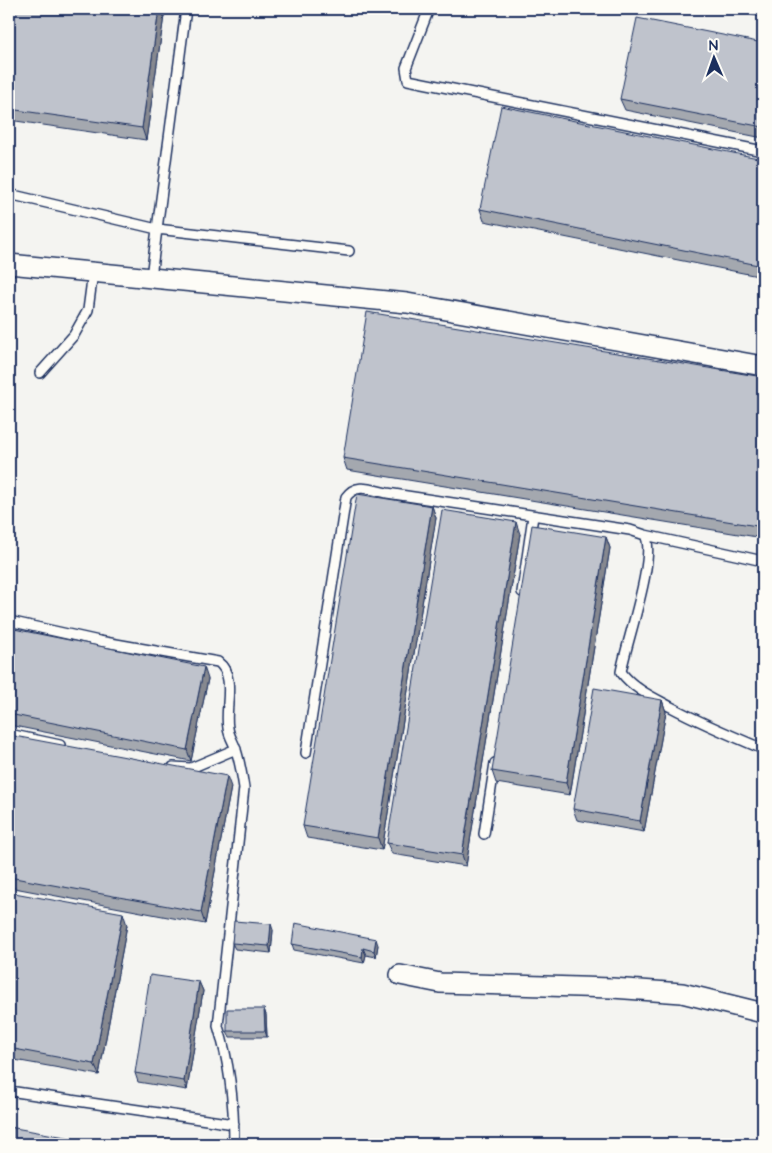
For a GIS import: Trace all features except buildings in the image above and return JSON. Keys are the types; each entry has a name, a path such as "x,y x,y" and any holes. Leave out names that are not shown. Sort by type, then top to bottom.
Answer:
{"street":[{"path":"9,264 22,267 151,277 407,302 763,366"},
{"path":"400,975 440,983 612,988 682,993 763,1013"}],"lane":[{"path":"151,277 186,9"},
{"path":"428,9 406,68 408,80 763,151"},
{"path":"9,194 158,229 349,252"},
{"path":"40,373 74,334 88,310 93,272"},
{"path":"306,753 346,497 350,492 358,488 630,530 644,535 763,561"},
{"path":"520,602 533,516"},
{"path":"644,535 648,546 646,572 621,672 639,691 697,721 763,749"},
{"path":"9,621 99,641 218,662 223,666 228,683 227,727 236,749 244,788 218,1026 226,1052 234,1124 234,1144"},
{"path":"9,734 67,746"},
{"path":"164,767 191,768 236,749"},
{"path":"484,834 496,756"},
{"path":"9,1091 234,1124"}]}
